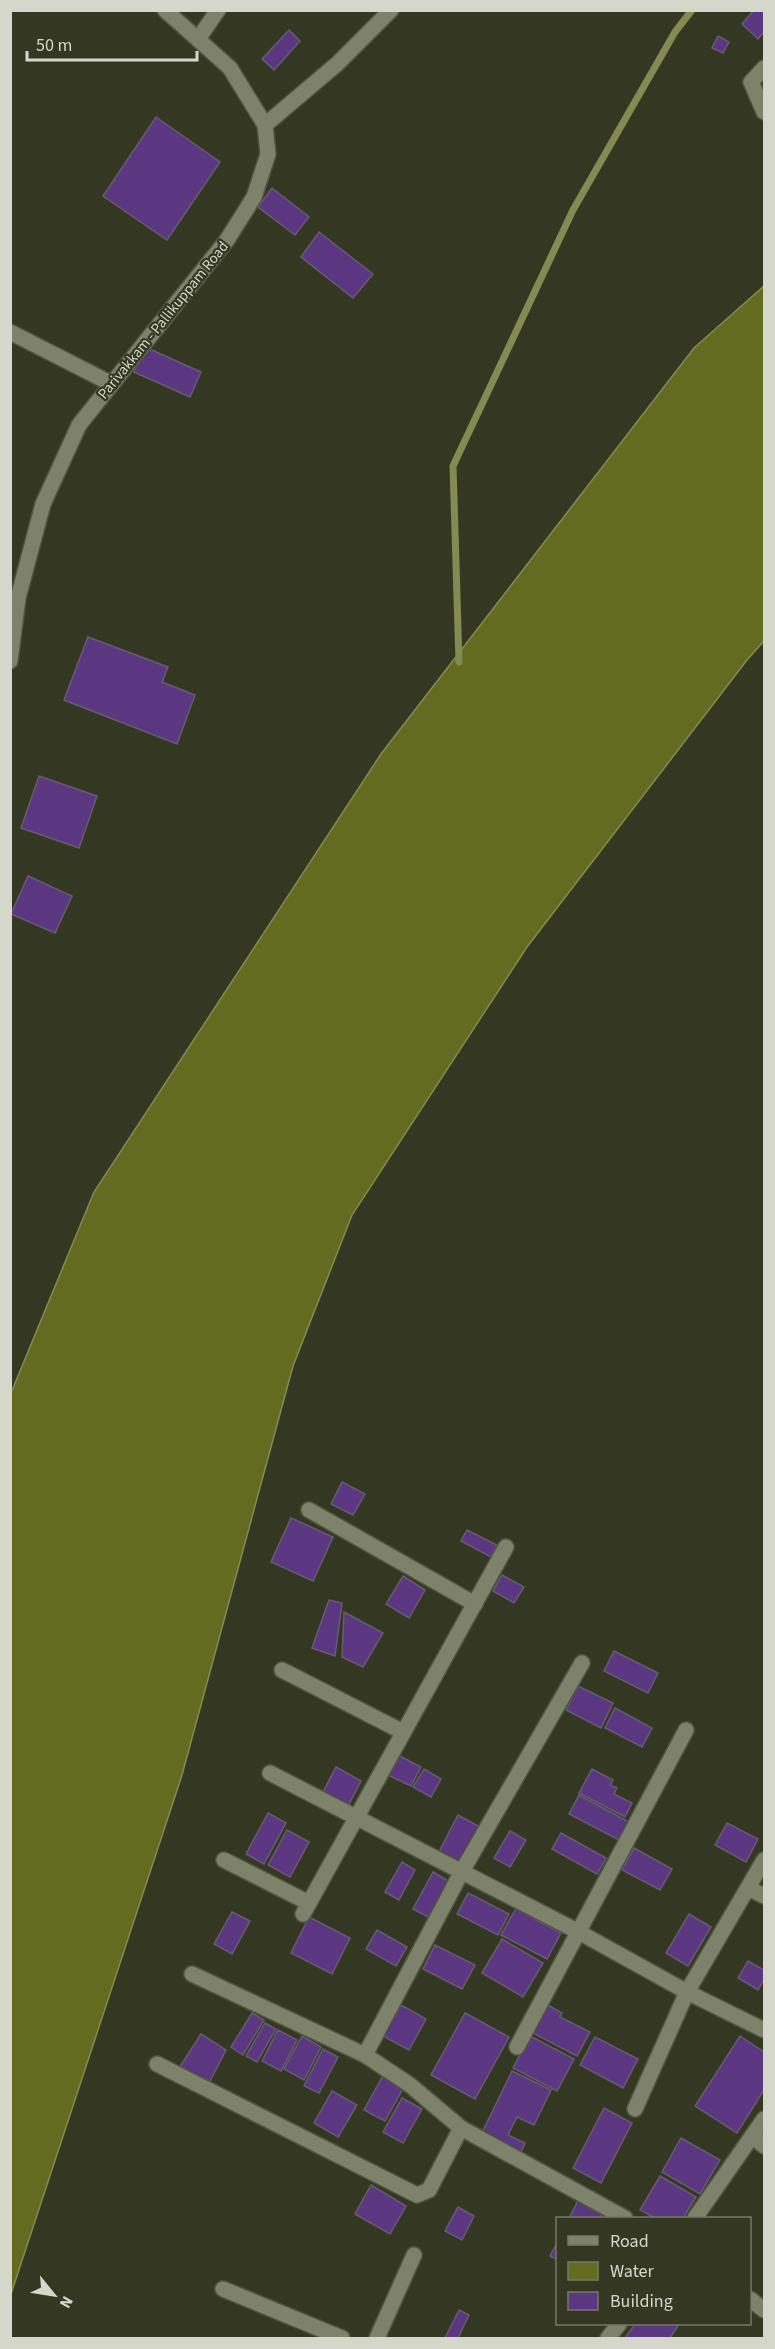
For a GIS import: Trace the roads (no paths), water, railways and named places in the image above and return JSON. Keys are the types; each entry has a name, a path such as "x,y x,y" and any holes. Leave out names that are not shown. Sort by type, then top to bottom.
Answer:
{"street":[{"name":"Parivakkam - Pallikuppam Road","path":"10,661 14,596 43,504 79,425 110,383 227,240 254,197 268,154 265,125 231,68 165,10"},
{"path":"198,39 218,10"},
{"path":"265,125 338,64 391,10"},
{"path":"765,68 751,82 765,112"},
{"path":"10,332 110,383"},
{"path":"309,1510 475,1604"},
{"path":"224,1860 306,1909 507,1547"},
{"path":"365,2055 461,1873 582,1663"},
{"path":"282,1670 403,1732"},
{"path":"517,2047 686,1730"},
{"path":"270,1773 577,1931 687,1992 765,2030"},
{"path":"635,2109 687,1992 765,1860"},
{"path":"748,1888 765,1896"},
{"path":"192,1974 365,2055 411,2085 461,2128 623,2217"},
{"path":"157,2064 417,2195 429,2190 461,2128"},
{"path":"696,2217 758,2141 765,2119"},
{"path":"377,2338 414,2255"},
{"path":"223,2289 342,2338"},
{"path":"751,2300 765,2310"},
{"path":"608,2338 618,2325"}],"water":[{"path":"764,286 764,641 747,660 527,947 352,1215 293,1366 182,1775 11,2294 11,1393 94,1192 381,754 694,348"}],"waterway":[{"path":"459,662 453,466 573,210 675,32 692,10"}]}
